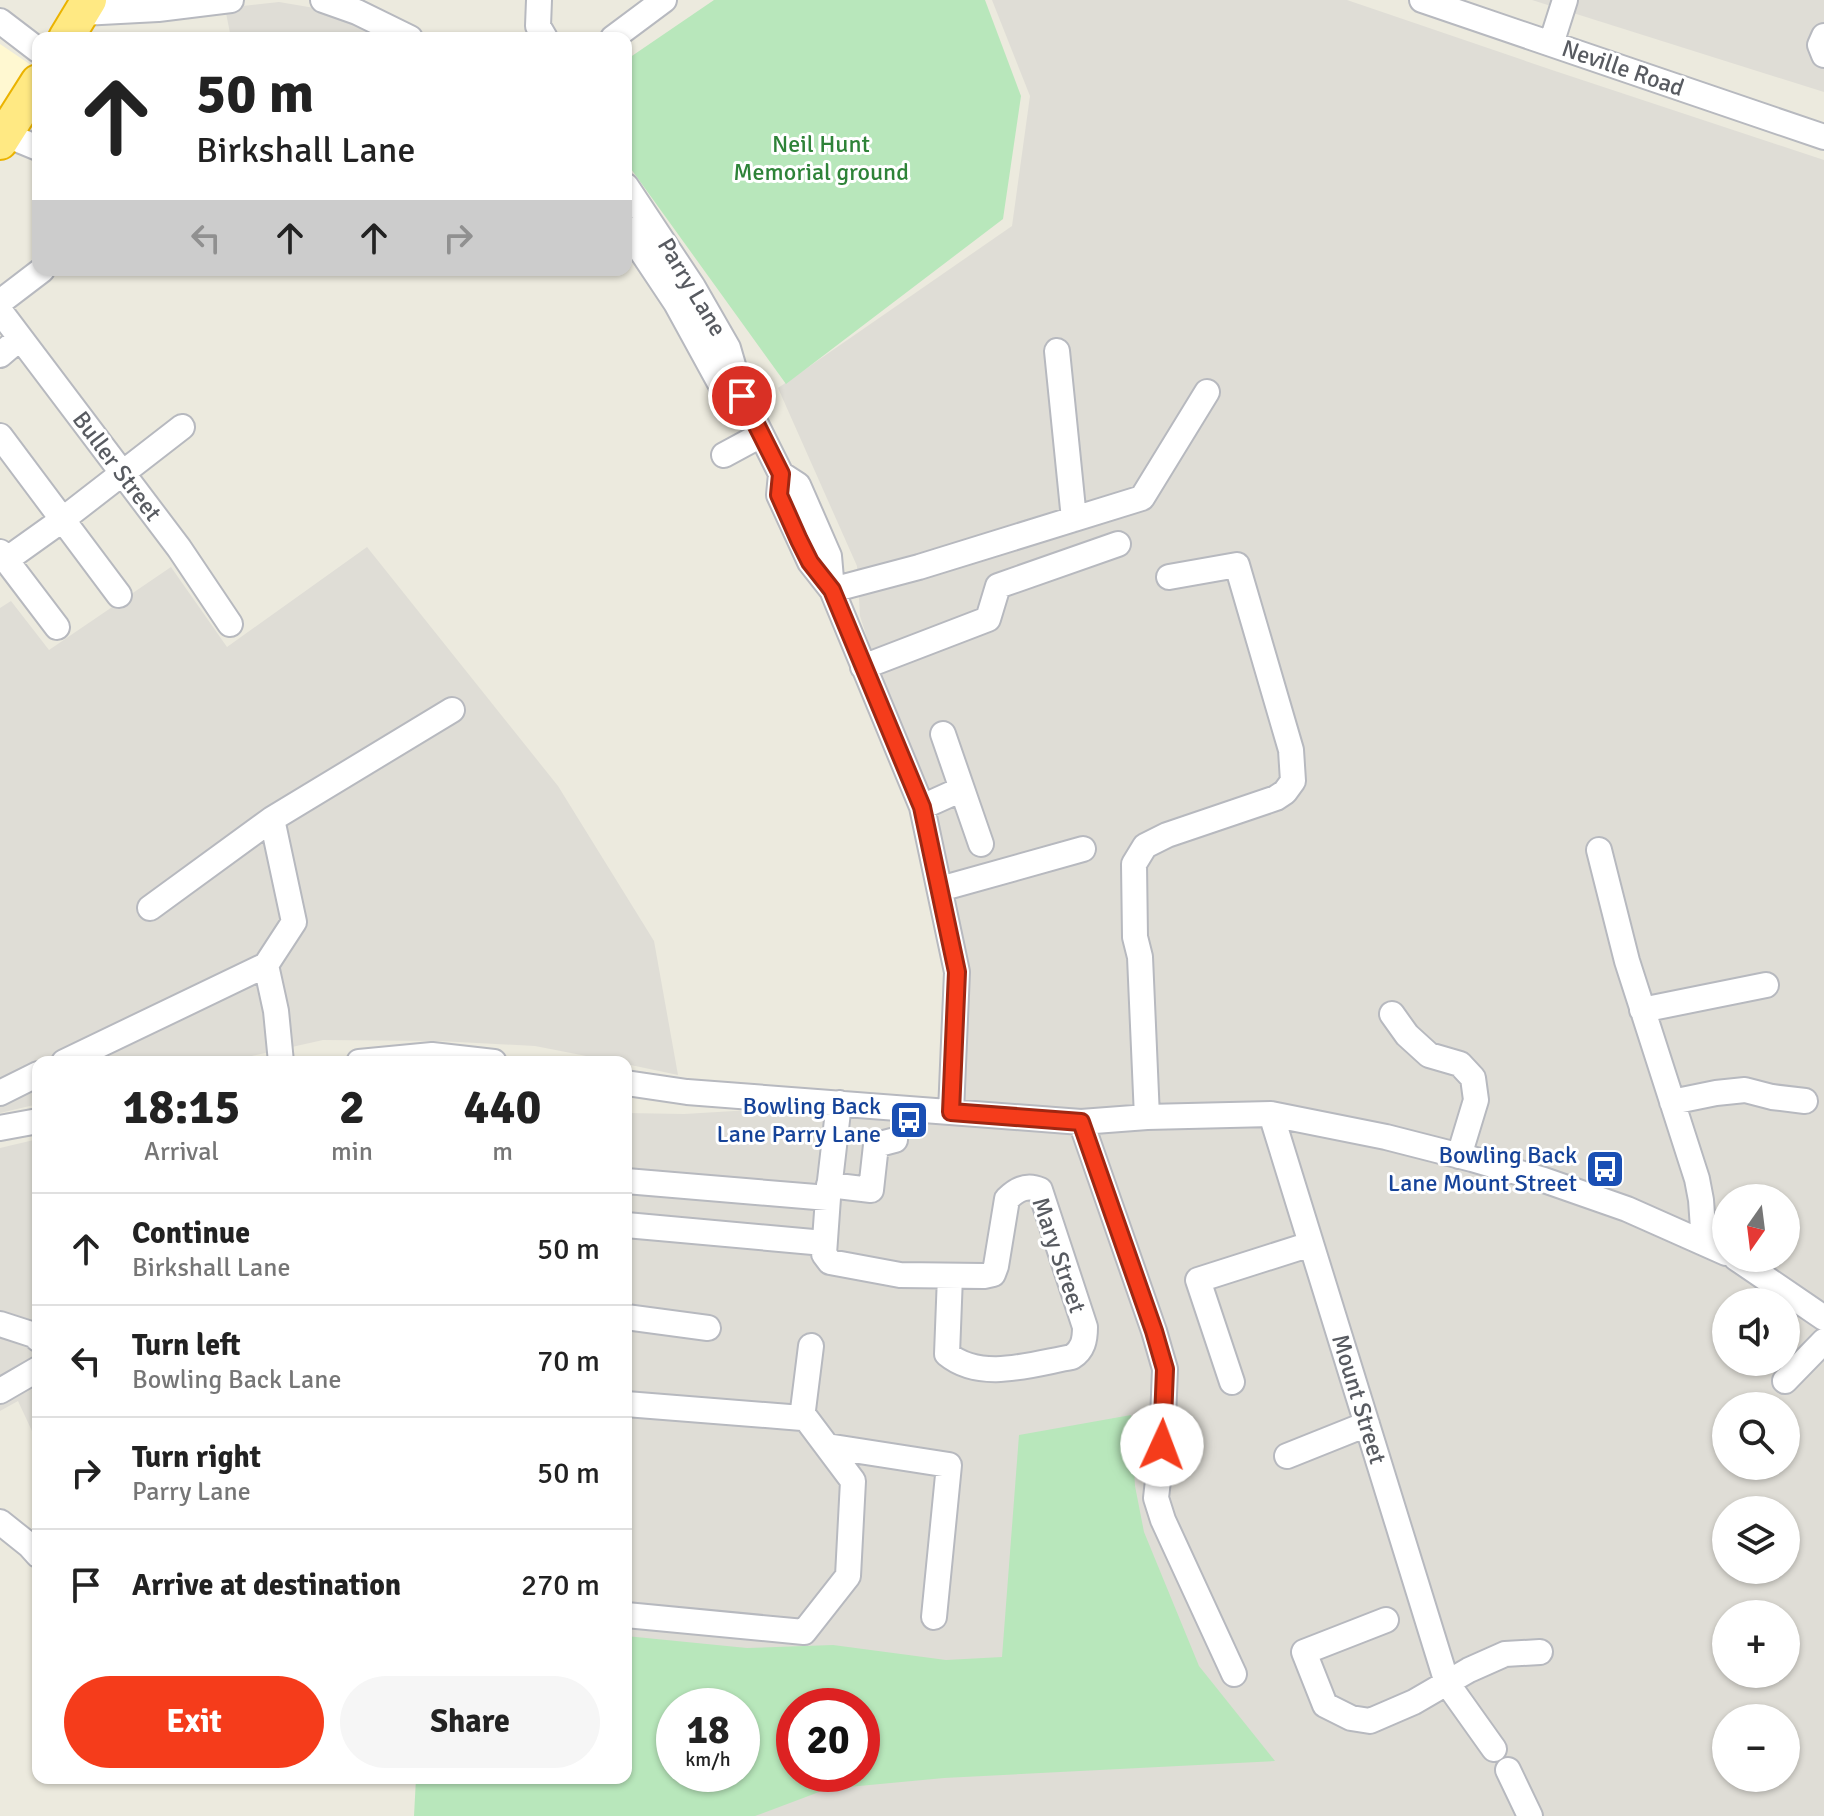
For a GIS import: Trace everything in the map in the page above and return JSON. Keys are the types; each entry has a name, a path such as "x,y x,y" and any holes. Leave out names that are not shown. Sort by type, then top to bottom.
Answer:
{"highway":[{"path":"2,138 32,91"}],"street":[{"path":"79,17 231,0"},
{"path":"323,0 398,32"},
{"path":"539,0 538,26 542,32"},
{"path":"621,32 664,0"},
{"name":"Neville Road","path":"1422,0 1824,137"},
{"path":"1551,44 1565,0"},
{"path":"0,21 32,45"},
{"path":"1824,36 1820,45 1824,55"},
{"path":"2,138 32,146"},
{"name":"Parry Lane","path":"632,195 685,274 728,348 742,396 781,474 798,485 829,556 832,590 922,807 957,972 951,1112"},
{"name":"Parry Lane","path":"632,237 676,303 722,387 742,396"},
{"path":"0,302 34,276"},
{"name":"Buller Street","path":"0,311 179,548 230,624"},
{"path":"0,355 20,338"},
{"path":"1057,351 1074,519"},
{"path":"832,590 919,567 1142,498 1207,392"},
{"path":"57,627 3,556 62,520 182,427"},
{"path":"724,455 761,435"},
{"path":"0,436 119,595"},
{"path":"863,667 988,619 998,586 1118,544"},
{"path":"1147,1117 1140,957 1135,937 1134,864 1145,846 1167,835 1276,798 1293,781 1291,750 1237,565 1169,577"},
{"path":"150,908 272,819 452,710"},
{"path":"943,734 981,844"},
{"path":"922,807 962,789"},
{"path":"76,1056 266,965 294,922 272,819"},
{"path":"940,889 1083,849"},
{"path":"1599,850 1627,961 1697,1179 1712,1238"},
{"path":"266,965 276,1011 280,1056"},
{"path":"1642,1010 1766,985"},
{"path":"1392,1014 1407,1035 1429,1055 1460,1064 1473,1078 1476,1100 1459,1156"},
{"path":"0,1093 32,1077"},
{"path":"632,1084 687,1092 1081,1122 1271,1114 1386,1137 1544,1180 1627,1209 1712,1247"},
{"path":"1672,1102 1745,1090 1805,1101"},
{"path":"632,1226 824,1243 839,1103"},
{"name":"Mount Street","path":"1271,1114 1447,1683 1494,1749"},
{"path":"0,1128 32,1122"},
{"path":"1081,1122 1165,1369 1156,1498 1163,1520 1234,1674"},
{"path":"632,1181 828,1192 871,1190 876,1145 895,1140"},
{"name":"Mary Street","path":"824,1243 824,1254 830,1262 900,1275 993,1274 1007,1199 1015,1191 1033,1187 1040,1190 1085,1327 1085,1338 1079,1352 1072,1357 1006,1369 966,1367 954,1360 947,1354 950,1276"},
{"path":"1232,1382 1198,1280 1311,1244"},
{"path":"1750,1272 1766,1288"},
{"path":"1800,1307 1824,1318"},
{"path":"632,1318 708,1328"},
{"path":"0,1324 32,1334"},
{"path":"1785,1381 1824,1341"},
{"path":"632,1404 802,1418 811,1346"},
{"path":"0,1391 32,1372"},
{"path":"632,1616 804,1632 848,1576 853,1481 802,1413"},
{"path":"1287,1456 1367,1424"},
{"path":"827,1446 949,1465 934,1617"},
{"path":"0,1522 32,1548"},
{"path":"1386,1620 1304,1652 1325,1705 1351,1718 1370,1721 1414,1702 1505,1654 1540,1652"},
{"path":"1508,1770 1530,1816"}],"shaded area":[{"path":"992,0 1347,0 1824,160 1824,1816 414,1816 593,1784 632,1784 632,1113 684,1114 784,1108 951,1112 957,972 922,807 860,616 857,566 778,388 1012,226 1030,96"},
{"path":"1532,0 1824,0 1824,92"},
{"path":"279,2 332,11 375,32 230,32 225,8"},
{"path":"0,44 31,65 0,107"},
{"path":"367,547 558,786 654,941 678,1075 632,1065 632,1056 586,1056 535,1046 439,1041 323,1040 252,1056 32,1056 32,1105 0,1113 0,608 11,601 49,650 171,567 227,647"},
{"path":"32,1140 32,1431 18,1401 0,1411 0,1148"}],"green space":[{"name":"Neil Hunt Memorial ground","path":"714,0 985,0 1021,96 1003,219 786,384 632,170 632,56"},
{"path":"1131,1415 1135,1486 1144,1532 1199,1666 1275,1761 880,1784 880,1688 776,1688 776,1792 819,1792 755,1816 414,1816 416,1784 632,1784 632,1637 747,1648 833,1645 946,1660 1002,1657 1019,1435"}],"place":[{"name":"Bowling Back Lane Parry Lane","path":"909,1120"},
{"name":"Bowling Back Lane Mount Street","path":"1605,1169"}],"route":[{"path":"742,396 781,474 779,495 810,562 832,590 922,807 957,972 951,1112 1081,1122 1165,1369 1162,1445"}]}
